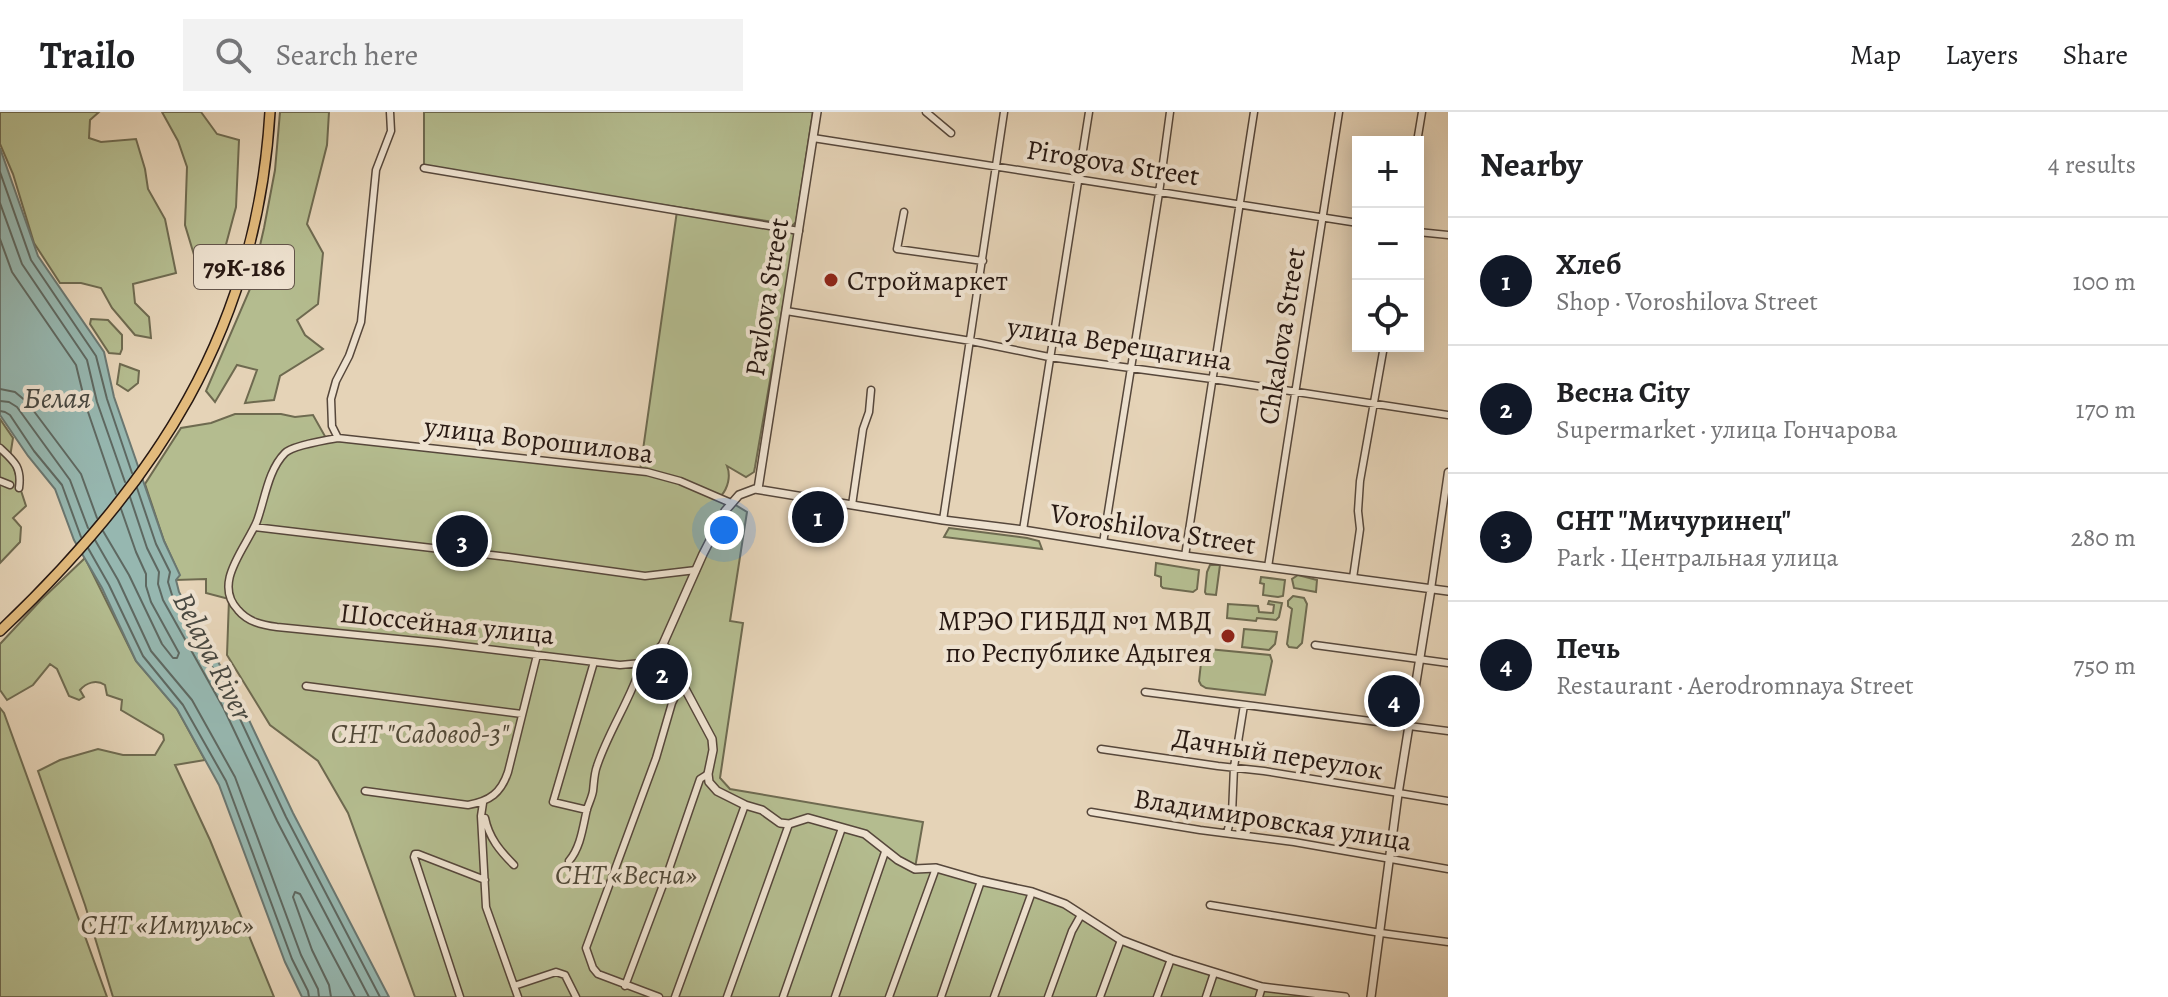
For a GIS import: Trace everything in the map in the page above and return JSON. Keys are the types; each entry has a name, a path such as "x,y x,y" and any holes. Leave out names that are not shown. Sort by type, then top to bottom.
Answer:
{"main road":[{"name":"79К-186","path":"0,631 50,583 112,512 182,412 222,332 241,280 261,186 270,112"}],"street":[{"path":"338,438 332,426 331,399 363,312 376,170 391,131 390,112"},
{"name":"Pavlova Street","path":"758,489 817,112"},
{"path":"926,112 951,133"},
{"path":"943,520 1004,112"},
{"path":"1023,530 1089,112"},
{"path":"1103,543 1170,112"},
{"path":"1185,556 1254,112"},
{"name":"Chkalova Street","path":"1268,567 1339,112"},
{"path":"1418,136 1422,112"},
{"name":"Pirogova Street","path":"813,138 1352,222"},
{"path":"424,168 799,231"},
{"path":"904,212 897,249 983,261"},
{"path":"1424,233 1448,235"},
{"name":"улица Верещагина","path":"786,311 1049,357 1448,415"},
{"path":"1353,578 1360,529 1360,481 1383,352"},
{"path":"852,505 871,390"},
{"name":"улица Ворошилова","path":"254,527 268,484 283,454 291,448 338,438 647,472 680,481 731,503"},
{"path":"0,448 15,461 21,478 19,488"},
{"path":"1371,997 1398,794 1448,472"},
{"path":"0,481 10,485"},
{"path":"569,861 583,830 593,793 595,770 642,663 663,644 725,511 745,491 758,489"},
{"name":"Voroshilova Street","path":"758,489 1185,556 1448,591"},
{"path":"254,527 645,576 696,570"},
{"name":"Шоссейная улица","path":"254,527 227,588 229,598 241,614 262,625 620,665 642,663"},
{"path":"663,644 712,739 708,774 709,782 717,791 762,810 780,823 789,824 808,818 865,834 885,852 915,869 936,868 1032,892 1065,904 1121,940 1171,959 1262,987 1315,996 1345,997"},
{"path":"1315,645 1448,663"},
{"path":"365,791 468,805 492,798 504,785 537,655"},
{"path":"587,810 553,802 594,662"},
{"path":"659,997 598,974 586,948 656,758 672,703 682,683"},
{"path":"306,686 522,714"},
{"path":"1145,692 1448,731"},
{"path":"1227,833 1232,814 1234,767 1244,705"},
{"name":"Дачный переулок","path":"1101,749 1448,801"},
{"path":"625,986 700,779 708,774"},
{"path":"483,803 487,827 496,845 514,865"},
{"path":"483,803 486,907 518,997"},
{"path":"675,997 745,805"},
{"name":"Владимировская улица","path":"1091,812 1448,869"},
{"path":"727,997 789,824"},
{"path":"783,997 842,828"},
{"path":"835,997 885,852"},
{"path":"460,997 415,854 485,880"},
{"path":"889,997 936,868"},
{"path":"941,997 981,881"},
{"path":"994,997 1032,892"},
{"path":"1210,905 1448,942"},
{"path":"1048,997 1081,915"},
{"path":"1100,997 1121,940"},
{"path":"1157,997 1171,959"},
{"path":"514,986 556,972 565,975 577,996"},
{"path":"1206,997 1214,973"},
{"path":"1259,997 1262,987"}],"green space":[{"path":"0,112 99,112 90,120 89,138 101,142 136,139 148,189 165,219 176,273 133,284 135,303 149,317 151,338 135,335 112,308 101,288 81,283 60,283 34,243 13,174 0,144"},
{"path":"162,112 201,112 217,134 239,140 236,207 220,267 207,273 198,268 185,225 187,167 178,141"},
{"path":"280,112 329,112 327,145 307,224 323,253 318,304 297,320 305,335 323,349 280,376 274,400 245,403 257,370 237,365 215,402 206,391 250,289 275,170"},
{"path":"424,112 813,112 796,222 793,225 424,168"},
{"path":"677,211 796,230 754,472 746,477 727,466 728,482 721,496 747,512 730,621 743,623 720,778 730,789 923,822 915,868 936,868 1065,904 1121,940 1262,987 1345,997 415,997 348,813 318,761 270,725 227,655 229,599 206,593 206,579 176,580 179,574 145,484 181,428 211,423 235,414 313,415 326,438 293,447 327,440 640,471"},
{"path":"91,319 108,320 122,335 120,354 109,353 90,324"},
{"path":"120,364 139,371 138,383 128,391 117,384"},
{"path":"0,419 13,438 10,457 26,506 13,518 21,527 20,542 0,563"},
{"path":"949,528 1027,538 1039,541 1042,549 944,537"},
{"name":"СНТ «Импульс»","path":"85,558 136,661 177,709 205,760 175,765 210,840 274,997 113,997 85,905 38,771 60,760 98,749 123,755 155,755 164,740 163,735 121,710 122,700 107,695 102,683 85,685 80,690 84,697 79,700 69,696 57,669 50,664 33,685 7,700 0,690 0,644"},
{"path":"1156,563 1199,570 1197,589 1193,592 1163,588 1161,577 1155,575"},
{"path":"1210,565 1220,565 1216,595 1205,592"},
{"path":"1298,575 1317,580 1316,592 1294,588 1292,579"},
{"path":"1261,577 1285,580 1283,596 1263,595"},
{"path":"1293,596 1304,598 1307,604 1302,643 1297,648 1287,644 1292,609 1288,601"},
{"path":"1269,601 1282,603 1276,620 1227,618 1228,604 1258,606 1259,612 1273,613 1274,605 1268,604"},
{"path":"1244,629 1277,632 1275,644 1269,650 1242,647"},
{"path":"1208,649 1270,655 1272,661 1265,695 1201,685 1202,654"},
{"path":"0,708 4,713 107,997 0,997"}],"water":[{"name":"Белая","path":"0,148 38,256 104,352 114,397 164,541 180,575 176,580 179,592 240,701 293,813 389,997 302,997 285,962 219,785 177,709 136,661 102,588 74,540 55,489 0,415"}],"place":[{"name":"Строймаркет","path":"831,280"},
{"name":"Хлеб","path":"818,517"},
{"name":"СНТ \"Мичуринец\"","path":"462,541"},
{"name":"МРЭО ГИБДД №1 МВД по Республике Адыгея","path":"1228,636"},
{"name":"Весна City","path":"662,674"},
{"name":"Печь","path":"1394,701"}],"water label":[{"name":"Belaya River","path":"213,656"}],"park label":[{"name":"СНТ \"Садовод-3\"","path":"420,733"},
{"name":"СНТ «Весна»","path":"626,874"}]}
